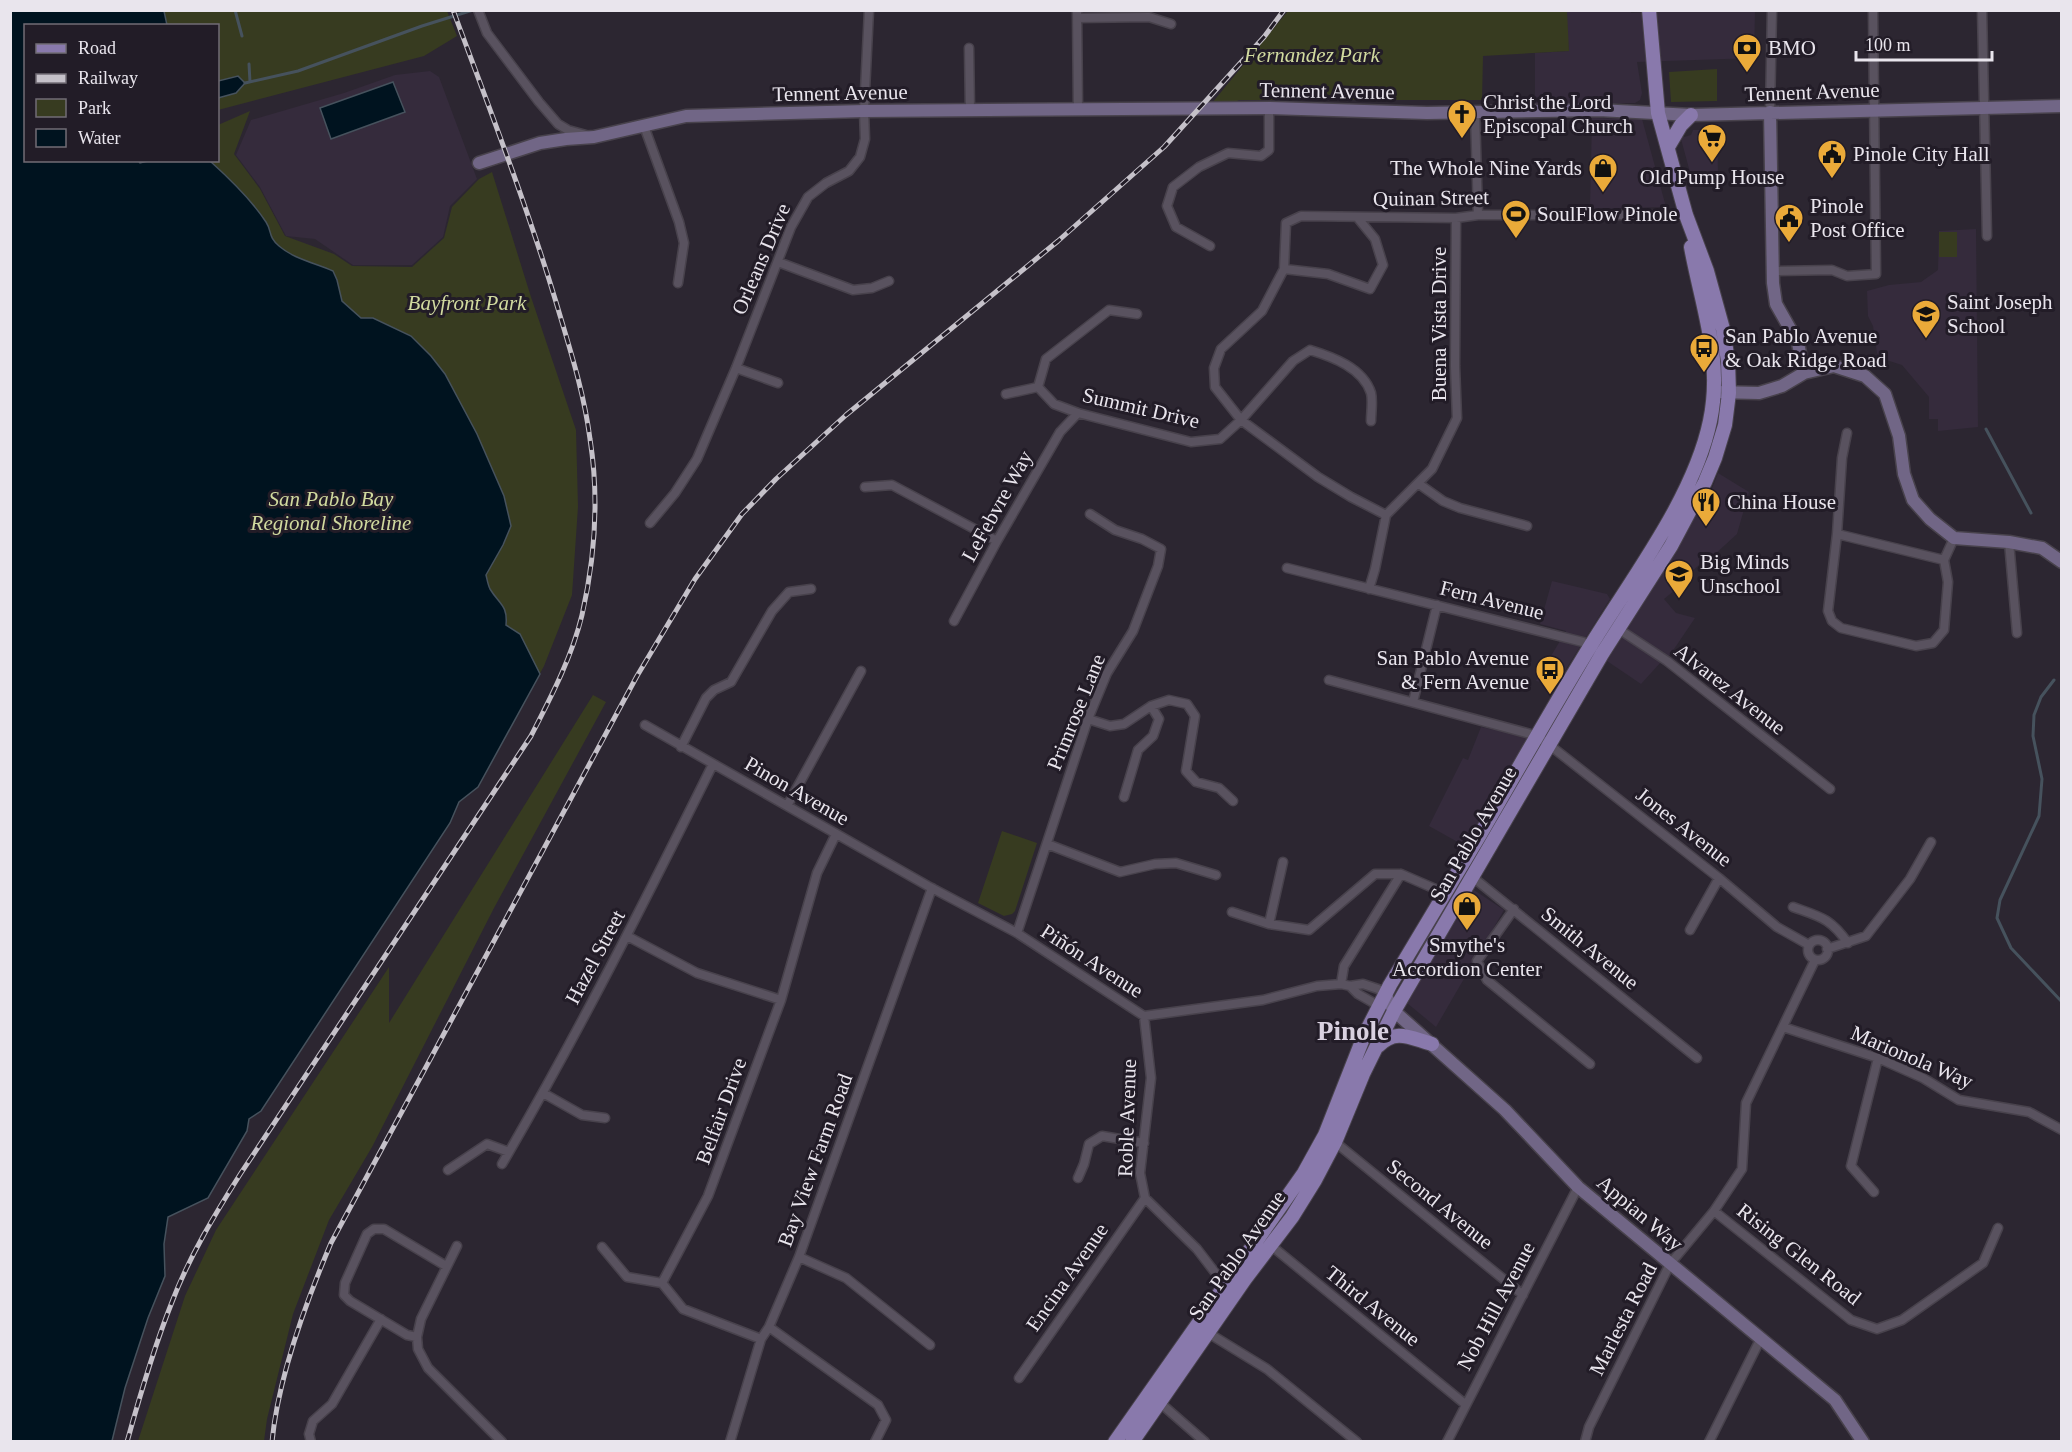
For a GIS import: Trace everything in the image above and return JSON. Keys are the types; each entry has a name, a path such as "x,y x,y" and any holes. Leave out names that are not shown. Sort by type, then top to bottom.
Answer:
{"main road":[{"name":"San Pablo Avenue","path":"1115,1442 1148,1393 1201,1329 1231,1288 1292,1217 1335,1142 1374,1050 1394,1011 1472,877 1544,740 1612,625 1673,513 1701,453 1710,421 1714,392 1711,332 1696,274 1686,215 1658,113 1649,10"},
{"path":"1668,147 1681,125 1691,115"},
{"name":"San Pablo Avenue","path":"1612,625 1671,546 1705,482 1725,425 1729,393 1728,362 1723,329 1707,271 1686,215"},
{"name":"San Pablo Avenue","path":"1231,1288 1259,1236 1304,1173 1324,1135 1364,1035 1382,1000 1444,892 1544,740"},
{"path":"1374,1050 1386,1038 1393,1035 1432,1044"},
{"name":"San Pablo Avenue","path":"1132,1442 1160,1402 1201,1329"}],"street":[{"path":"478,10 487,33 558,124 568,130 594,137"},
{"name":"Orleans Drive","path":"650,523 675,493 697,459 736,368 791,227 808,197 826,183 849,171 860,157 865,139 868,10"},
{"path":"1772,10 1770,112 1773,277 1776,304 1798,343 1804,373"},
{"path":"1773,277 1832,270 1847,276 1876,274 1876,110 1873,10"},
{"path":"1982,10 1987,236"},
{"path":"1078,110 1077,14 1149,17 1171,24"},
{"path":"969,48 970,111"},
{"name":"Tennent Avenue","path":"479,163 540,144 594,137 686,116 864,111 1269,108 1475,112 1599,110 1691,115 2061,106"},
{"path":"1210,246 1176,227 1167,206 1173,187 1199,167 1228,153 1261,156 1269,150 1269,108"},
{"path":"1475,112 1478,215"},
{"path":"644,126 684,243 678,283"},
{"name":"Quinan Street","path":"1357,217 1686,215"},
{"path":"1284,269 1328,273 1370,289 1383,265 1375,239 1357,217 1301,216 1286,223 1284,269 1262,311 1221,350 1214,368 1215,387 1241,420 1318,477 1350,497 1386,515 1370,589"},
{"name":"Buena Vista Drive","path":"1386,515 1432,469 1458,418 1455,366 1456,218"},
{"path":"778,262 853,290 872,288 889,281"},
{"path":"1006,394 1038,387 1046,358 1108,310 1137,314"},
{"name":"Summit Drive","path":"1038,387 1054,404 1078,413 1191,442 1220,440 1241,420 1293,361 1310,350 1336,358 1362,378 1371,393 1371,421"},
{"path":"1714,392 1759,393 1782,386 1804,373 1834,366 1865,376 1885,394 1899,436 1904,474 1913,500 1930,519 1954,538 2009,542 2042,548 2061,562"},
{"path":"736,368 778,383"},
{"name":"LeFebvre Way","path":"954,621 1060,432 1078,413"},
{"path":"1847,434 1842,458 1837,534 1828,611 1832,621 1841,628 1916,645 1933,644 1944,630 1948,582 1944,560 1954,538"},
{"path":"1419,484 1443,501 1460,508 1527,526"},
{"path":"865,487 892,485 997,541"},
{"name":"Primrose Lane","path":"1017,933 1088,719 1107,674 1133,631 1158,566 1161,549 1142,539 1115,530 1090,514"},
{"path":"1837,534 1944,560"},
{"path":"2009,542 2017,633"},
{"name":"Fern Avenue","path":"1287,568 1583,642 1596,650"},
{"path":"681,747 706,698 714,690 731,682 772,611 789,592 811,589"},
{"path":"1413,702 1437,605"},
{"name":"Alvarez Avenue","path":"1612,625 1667,661 1830,789"},
{"path":"787,806 861,671"},
{"path":"1329,680 1544,740"},
{"path":"1088,719 1110,726 1124,724 1152,706 1169,700 1186,704 1195,716 1186,771 1196,782 1219,788 1233,801"},
{"path":"1124,797 1138,750 1153,736 1159,719 1152,706"},
{"name":"Pinon Avenue","path":"645,725 932,888"},
{"name":"Jones Avenue","path":"1544,740 1719,878 1777,927 1809,945"},
{"name":"Hazel Street","path":"502,1164 543,1093 627,936 713,764"},
{"name":"Belfair Drive","path":"662,1283 708,1196 781,1000 818,873 836,834"},
{"path":"1827,949 1866,936 1910,879 1931,842"},
{"path":"1047,844 1120,872 1155,864 1176,863 1216,875"},
{"path":"1269,924 1283,862"},
{"name":"Smith Avenue","path":"1460,868 1514,909 1696,1058"},
{"path":"1232,912 1269,924 1309,930 1375,874 1401,874 1459,900"},
{"path":"1382,1000 1358,994 1346,985 1344,966 1401,874"},
{"path":"1690,930 1719,878"},
{"name":"Piñón Avenue","path":"932,888 1017,933 1144,1016 1263,1000 1317,986 1363,984 1378,989 1382,1000"},
{"name":"Bay View Farm Road","path":"730,1442 761,1339 769,1327 799,1257 932,888"},
{"path":"1793,907 1825,919 1836,927 1848,943"},
{"path":"1514,909 1477,961 1487,980 1590,1064"},
{"path":"627,936 697,972 781,1000"},
{"path":"1819,940 1827,949 1824,957 1815,960 1809,954 1809,945 1813,941 1819,940"},
{"name":"Marlesta Road","path":"1585,1442 1589,1427 1670,1264 1714,1211 1742,1169 1746,1103 1815,960"},
{"name":"Appian Way","path":"1382,1000 1505,1110 1578,1187 1835,1400 1863,1442"},
{"name":"Roble Avenue","path":"1144,1016 1151,1078 1140,1173 1145,1198 1197,1249 1231,1288"},
{"name":"Marionola Way","path":"1782,1028 1878,1058 1923,1077 1959,1100 2029,1112 2061,1130"},
{"path":"1874,1192 1851,1166 1878,1058"},
{"path":"543,1093 582,1115 605,1118"},
{"path":"1078,1178 1089,1144 1102,1136 1144,1143"},
{"name":"Second Avenue","path":"1335,1142 1523,1295"},
{"path":"448,1170 487,1144 509,1152"},
{"name":"Nob Hill Avenue","path":"1447,1442 1578,1187"},
{"name":"Encina Avenue","path":"1019,1378 1145,1198"},
{"name":"Rising Glen Road","path":"1714,1211 1851,1320 1877,1329 1902,1320 1983,1263 1998,1228"},
{"path":"417,1337 407,1335 350,1301 344,1294 345,1283 367,1234 375,1229 384,1229 446,1266"},
{"name":"Third Avenue","path":"1259,1236 1465,1404"},
{"path":"457,1246 421,1319 417,1337 418,1349 428,1368 502,1442"},
{"path":"602,1247 627,1276 662,1283 683,1310 761,1339"},
{"path":"799,1257 846,1278 930,1345"},
{"path":"310,1442 309,1434 313,1421 333,1404 381,1319"},
{"path":"769,1327 878,1405 886,1420 874,1442"},
{"path":"1201,1329 1267,1369 1357,1442"},
{"path":"1709,1442 1760,1340"},
{"path":"1148,1393 1205,1442"}],"shaded area":[{"path":"1630,10 1631,13 1755,11 1754,58 1637,62 1642,93 1640,100 1635,103 1535,105 1535,53 1569,51 1565,11"},
{"path":"430,71 439,77 477,179 450,206 443,237 412,265 353,265 315,239 286,236 260,187 236,155 251,120 344,93 395,75"},
{"path":"1592,118 1642,119 1666,207 1590,209"},
{"path":"1693,130 1717,130 1718,172 1700,172 1691,176 1681,139 1682,135 1684,137 1691,135"},
{"name":"Saint Joseph School","path":"1976,229 1978,427 1938,431 1938,419 1929,419 1929,397 1902,365 1880,358 1877,353 1873,326 1868,316 1867,291 1889,285 1921,282 1938,270 1939,231"},
{"path":"1718,473 1749,492 1737,534 1713,556 1702,562 1681,582 1681,585 1664,599 1676,613 1695,618 1670,655 1641,684 1607,661 1711,491"},
{"path":"1552,581 1607,594 1610,599 1556,685 1536,681 1566,631 1540,624"},
{"path":"1481,727 1530,737 1480,823 1470,832 1463,845 1429,826 1463,758 1468,760"},
{"path":"1474,890 1504,910 1436,1027 1407,1003"}],"green space":[{"path":"10,11 447,11 457,36 424,56 219,110 219,98 236,93 238,76 219,81 219,24 24,24"},
{"name":"Fernandez Park","path":"1288,11 1567,11 1569,51 1483,56 1482,100 1239,100 1231,104 1212,103"},
{"path":"1717,69 1717,101 1671,102 1669,72"},
{"name":"San Pablo Bay Regional Shoreline","path":"250,111 234,154 260,189 285,236 334,254 352,266 412,267 444,238 452,207 479,179 492,172 576,430 578,507 572,595 544,666 478,787 459,802 450,823 10,216 132,162 219,162 219,125"},
{"path":"1939,232 1957,232 1957,257 1939,257"},
{"path":"593,695 606,702 494,908 372,1147 329,1220 293,1314 267,1419 264,1441 138,1441 185,1296 216,1230 389,967 389,1023"},
{"path":"1002,831 1037,843 1015,911 1004,916 978,903"}],"water":[{"path":"10,11 164,11 167,24 24,24 24,162 211,162 254,205 268,225 273,240 279,246 298,258 333,271 342,301 361,318 373,318 411,336 445,374 477,434 504,496 511,526 486,575 490,589 506,613 506,625 520,634 540,674 478,787 459,802 450,823 261,1111 249,1119 247,1131 208,1198 168,1217 164,1244 165,1276 148,1318 125,1388 112,1441 11,1441"},
{"path":"238,76 245,83 236,93 219,98 219,81"},
{"path":"393,82 405,112 331,139 320,108"}],"waterway":[{"path":"235,10 242,36"},
{"path":"245,83 298,71 473,10"},
{"path":"249,64 250,82"},
{"path":"1986,429 2031,513"},
{"path":"2054,680 2041,697 2034,715 2033,736 2042,779 2039,816 2000,900 1997,918 2011,948 2062,1002"}],"railway":[{"path":"127,1442 165,1319 203,1236 241,1173 531,736 567,661 582,615 593,549 595,505 593,461 584,404 566,335 532,228 453,10"},
{"path":"272,1442 280,1392 294,1340 331,1243 637,676 695,579 742,514 776,479 846,415 1058,241 1164,147 1264,37 1284,10"}],"place":[{"name":"BMO","path":"1747,74"},
{"name":"Christ the Lord Episcopal Church","path":"1462,140"},
{"name":"Old Pump House","path":"1712,164"},
{"name":"Pinole City Hall","path":"1832,180"},
{"name":"The Whole Nine Yards","path":"1603,194"},
{"name":"SoulFlow Pinole","path":"1516,240"},
{"name":"Pinole Post Office","path":"1789,244"},
{"name":"Saint Joseph School","path":"1926,340"},
{"name":"San Pablo Avenue & Oak Ridge Road","path":"1704,374"},
{"name":"China House","path":"1706,528"},
{"name":"Big Minds Unschool","path":"1679,600"},
{"name":"San Pablo Avenue & Fern Avenue","path":"1550,696"},
{"name":"Smythe's Accordion Center","path":"1467,932"}],"district":[{"name":"Pinole","path":"1353,1031"}],"park label":[{"name":"Bayfront Park","path":"467,303"}]}
